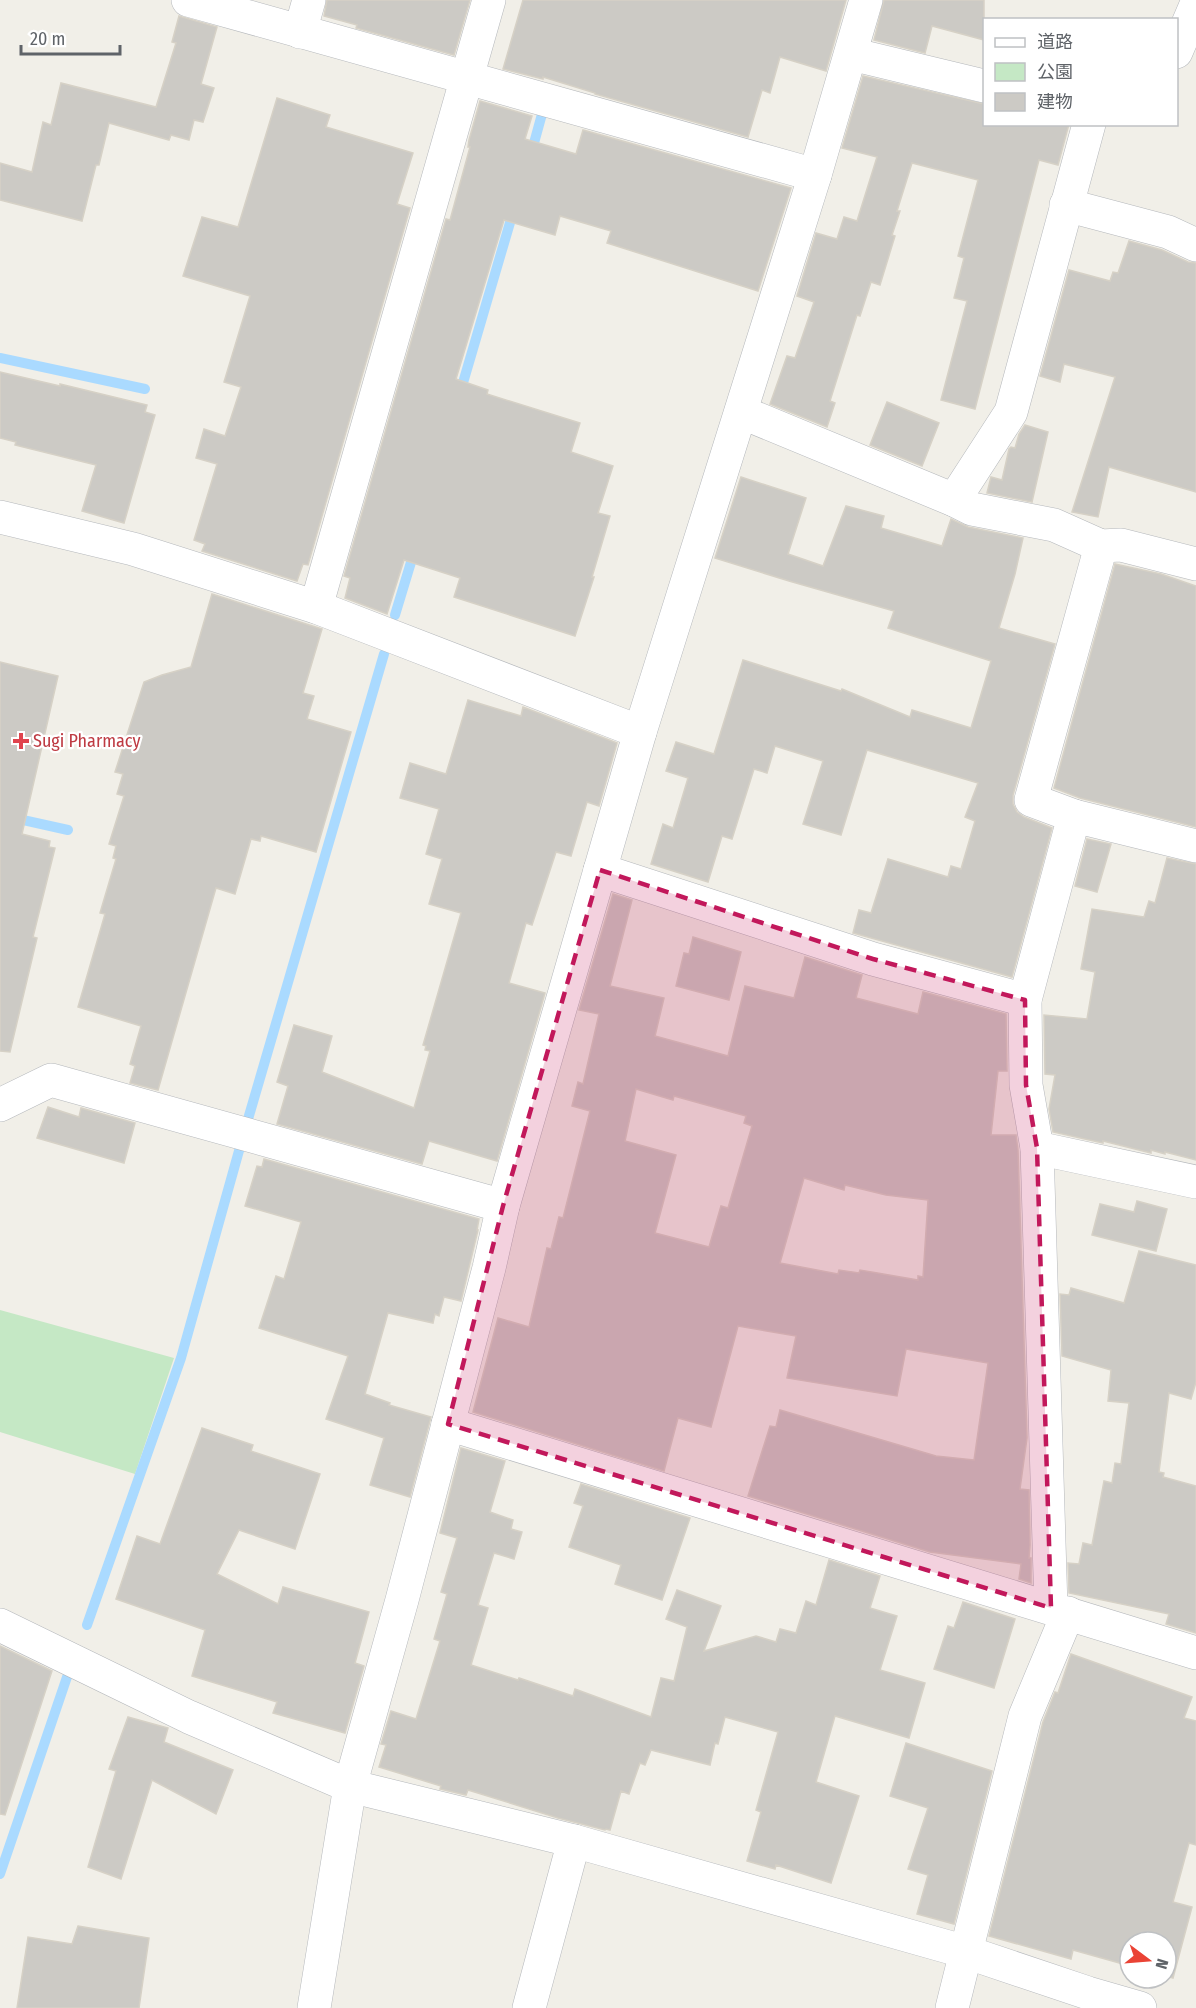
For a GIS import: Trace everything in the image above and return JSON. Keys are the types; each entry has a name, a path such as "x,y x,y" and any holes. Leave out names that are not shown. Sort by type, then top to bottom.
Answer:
{"street":[{"path":"188,0 815,175"},
{"path":"300,32 309,0"},
{"path":"316,607 489,0"},
{"path":"314,2008 350,1786 402,1600 503,1206 640,732 815,175 866,0"},
{"path":"1178,47 1196,5"},
{"path":"850,54 983,86"},
{"path":"954,500 1011,412 1088,126"},
{"path":"1066,206 1168,232 1196,245"},
{"path":"741,412 972,509 1054,525 1101,546 1121,545 1196,564"},
{"path":"0,517 133,549 316,607 640,732"},
{"path":"1101,546 1031,800 1074,816 1196,846"},
{"path":"952,2008 1025,1716 1060,1611 1037,1148 1026,1085 1025,1000 1074,816"},
{"path":"600,870 873,959 1025,1000"},
{"path":"0,1105 51,1080 503,1206"},
{"path":"1037,1148 1196,1182"},
{"path":"448,1424 1196,1653"},
{"path":"0,1625 189,1717 350,1786 574,1841 966,1952 1140,2008"},
{"path":"528,2008 574,1841"}],"highlighted area":[{"path":"600,870 873,959 1025,1000 1026,1085 1037,1148 1051,1608 448,1424 503,1206"}],"green space":[{"path":"0,1310 174,1358 135,1474 0,1432"}],"building":[{"path":"327,0 470,0 454,55 356,28 357,25 324,16"},
{"path":"523,0 846,0 826,71 780,57 770,93 762,90 748,137 543,77 543,79 503,69"},
{"path":"884,0 984,0 983,40 932,26 925,53 874,40"},
{"path":"179,16 217,27 201,84 214,88 203,122 194,120 189,140 171,135 169,140 109,123 82,221 0,200 0,163 32,172 43,122 51,125 61,83 156,107 176,43 172,42"},
{"path":"863,76 983,104 983,126 1068,126 1058,165 1039,160 975,409 941,400 967,301 954,298 964,258 958,256 978,180 912,163 897,211 900,211 892,235 895,236 880,285 871,282 860,316 857,315 830,401 835,403 827,427 770,404 787,356 795,358 814,302 797,296 816,233 837,239 844,217 857,221 877,157 842,148"},
{"path":"277,98 330,115 326,127 413,153 397,204 410,208 308,565 303,564 297,581 202,551 205,544 194,540 217,464 196,458 204,429 225,436 241,387 224,382 250,296 183,276 202,217 238,227"},
{"path":"480,101 532,116 525,139 576,154 583,130 791,188 758,291 607,243 611,231 560,216 555,235 504,220 456,379 488,390 487,394 580,423 571,452 613,466 598,513 610,516 575,636 454,597 460,578 404,560 387,614 345,598 350,578 344,576 446,219 450,220"},
{"path":"1129,241 1196,263 1196,492 1109,467 1098,517 1072,512 1115,377 1064,364 1060,382 1040,376 1069,270 1110,281 1113,272 1118,273"},
{"path":"0,372 147,405 145,412 155,415 124,523 82,511 96,465 15,445 16,442 0,438"},
{"path":"887,402 939,423 922,466 870,445"},
{"path":"1025,425 1048,432 1032,502 987,493 991,477 1002,480 1009,449 1015,448 1019,434"},
{"path":"741,477 806,498 788,554 823,566 846,506 884,516 881,528 942,546 951,519 968,527 1023,538 999,628 1055,644 1013,795 1013,804 1017,812 1024,817 1052,828 1012,977 853,933 859,910 871,913 888,859 948,877 951,866 961,869 975,821 965,817 978,783 867,750 841,835 803,824 823,761 775,746 767,773 754,769 732,839 722,836 708,882 651,864 663,824 673,828 688,778 666,771 676,742 714,754 743,660 841,691 842,689 910,717 912,710 971,728 991,661 888,628 894,611 715,558"},
{"path":"1115,564 1161,574 1196,586 1196,827 1080,798 1054,788"},
{"path":"212,594 322,629 303,693 314,696 307,719 351,732 316,852 261,836 260,841 251,839 235,894 216,888 158,1090 130,1083 135,1066 130,1064 141,1026 78,1007 105,914 100,913 116,859 113,858 116,846 109,844 124,796 117,794 123,774 115,772 144,682 191,667"},
{"path":"0,662 58,676 22,834 50,841 49,847 55,848 33,937 37,938 10,1052 0,1051"},
{"path":"468,700 521,716 523,707 617,743 599,806 587,802 571,856 556,852 532,925 526,923 509,983 545,993 497,1161 429,1141 422,1164 277,1124 288,1086 277,1082 294,1025 332,1036 322,1072 414,1108 430,1051 425,1050 426,1046 423,1045 461,913 429,904 442,859 426,854 439,809 400,798 410,763 446,774"},
{"path":"1087,839 1111,844 1097,892 1075,886"},
{"path":"1167,858 1196,864 1196,1160 1165,1152 1165,1154 1151,1150 1151,1153 1053,1132 1049,1109 1055,1075 1045,1074 1044,1015 1087,1019 1095,972 1081,969 1092,909 1144,917 1149,901 1155,903"},
{"path":"613,894 632,900 610,986 664,998 655,1036 728,1056 745,986 794,998 805,957 862,975 856,998 918,1014 923,992 1006,1014 1007,1071 998,1071 991,1135 1016,1135 1018,1150 1027,1438 1020,1489 1029,1490 1031,1583 1019,1579 1021,1564 930,1552 748,1496 770,1426 776,1427 780,1410 936,1456 974,1460 988,1363 906,1349 897,1396 787,1378 796,1336 738,1326 711,1427 678,1418 664,1471 473,1412 498,1318 529,1327 547,1248 551,1249 559,1217 563,1218 590,1111 572,1106 578,1082 583,1084 599,1014 579,1010","holes":["636,1089 673,1100 674,1096 746,1116 744,1123 752,1126 728,1208 721,1206 709,1247 655,1233 676,1155 625,1141","804,1178 844,1190 845,1185 886,1195 928,1200 923,1277 918,1276 918,1280 860,1270 859,1273 839,1270 838,1274 780,1263"]},
{"path":"693,937 741,952 729,1000 676,986 684,953 689,954"},
{"path":"48,1107 79,1117 81,1108 135,1123 124,1163 37,1138"},
{"path":"264,1159 479,1219 461,1301 444,1297 439,1316 435,1314 433,1323 388,1313 365,1394 390,1403 389,1405 431,1417 410,1497 370,1485 384,1438 326,1419 348,1356 259,1328 276,1276 284,1279 301,1222 245,1206 257,1166 262,1167"},
{"path":"1137,1201 1167,1209 1156,1251 1092,1235 1100,1204 1134,1212"},
{"path":"1139,1251 1196,1265 1196,1382 1191,1399 1169,1393 1159,1472 1164,1473 1163,1477 1196,1486 1196,1633 1166,1624 1169,1614 1069,1593 1068,1563 1079,1564 1083,1543 1092,1545 1104,1481 1112,1483 1115,1463 1121,1464 1129,1403 1108,1401 1111,1370 1062,1356 1060,1294 1069,1295 1071,1288 1124,1303"},
{"path":"202,1428 253,1445 251,1451 320,1474 295,1549 239,1530 217,1574 278,1604 283,1587 369,1612 355,1663 364,1666 345,1733 273,1713 277,1702 192,1676 205,1630 116,1599 137,1536 160,1544"},
{"path":"461,1448 505,1461 490,1512 513,1520 511,1529 522,1532 514,1559 494,1553 478,1605 488,1608 471,1665 518,1680 519,1678 573,1696 575,1689 651,1717 661,1678 674,1681 687,1627 666,1619 677,1590 721,1606 704,1651 756,1636 776,1642 780,1629 796,1633 806,1601 816,1605 829,1560 880,1576 870,1608 897,1616 880,1670 925,1683 909,1738 835,1716 816,1782 859,1796 831,1883 776,1865 775,1869 747,1861 761,1812 756,1810 778,1732 725,1717 710,1765 651,1750 645,1765 640,1763 629,1794 621,1791 610,1830 558,1818 468,1790 466,1795 440,1789 441,1786 379,1767 386,1745 381,1744 391,1711 416,1719 440,1641 434,1639 447,1594 441,1592 457,1538 440,1533"},
{"path":"581,1484 690,1518 662,1600 615,1584 621,1565 569,1547 583,1506 574,1503"},
{"path":"963,1602 1015,1619 994,1688 934,1669 948,1626 954,1628"},
{"path":"0,1646 52,1671 5,1815 0,1814"},
{"path":"1071,1654 1192,1697 1184,1718 1196,1721 1196,1845 1189,1843 1173,1902 1192,1907 1178,1959 1178,1930 1118,1930 1118,1963 1073,1950 1071,1959 989,1936 1043,1722 1055,1692 1058,1693"},
{"path":"128,1717 168,1728 164,1742 233,1770 216,1814 152,1780 121,1879 88,1867 116,1771 109,1769"},
{"path":"906,1743 992,1771 954,1924 917,1914 928,1875 908,1869 928,1808 890,1796"},
{"path":"78,1926 149,1938 139,2008 17,2008 28,1937 72,1944"}],"waterway":[{"path":"531,154 542,114"},
{"path":"460,393 514,209"},
{"path":"0,358 145,389"},
{"path":"395,615 415,549"},
{"path":"246,1126 384,654"},
{"path":"0,815 68,830"},
{"path":"87,1625 181,1358 242,1140"},
{"path":"0,1874 67,1677"}],"place":[{"name":"Sugi Pharmacy","path":"21,741"}]}
